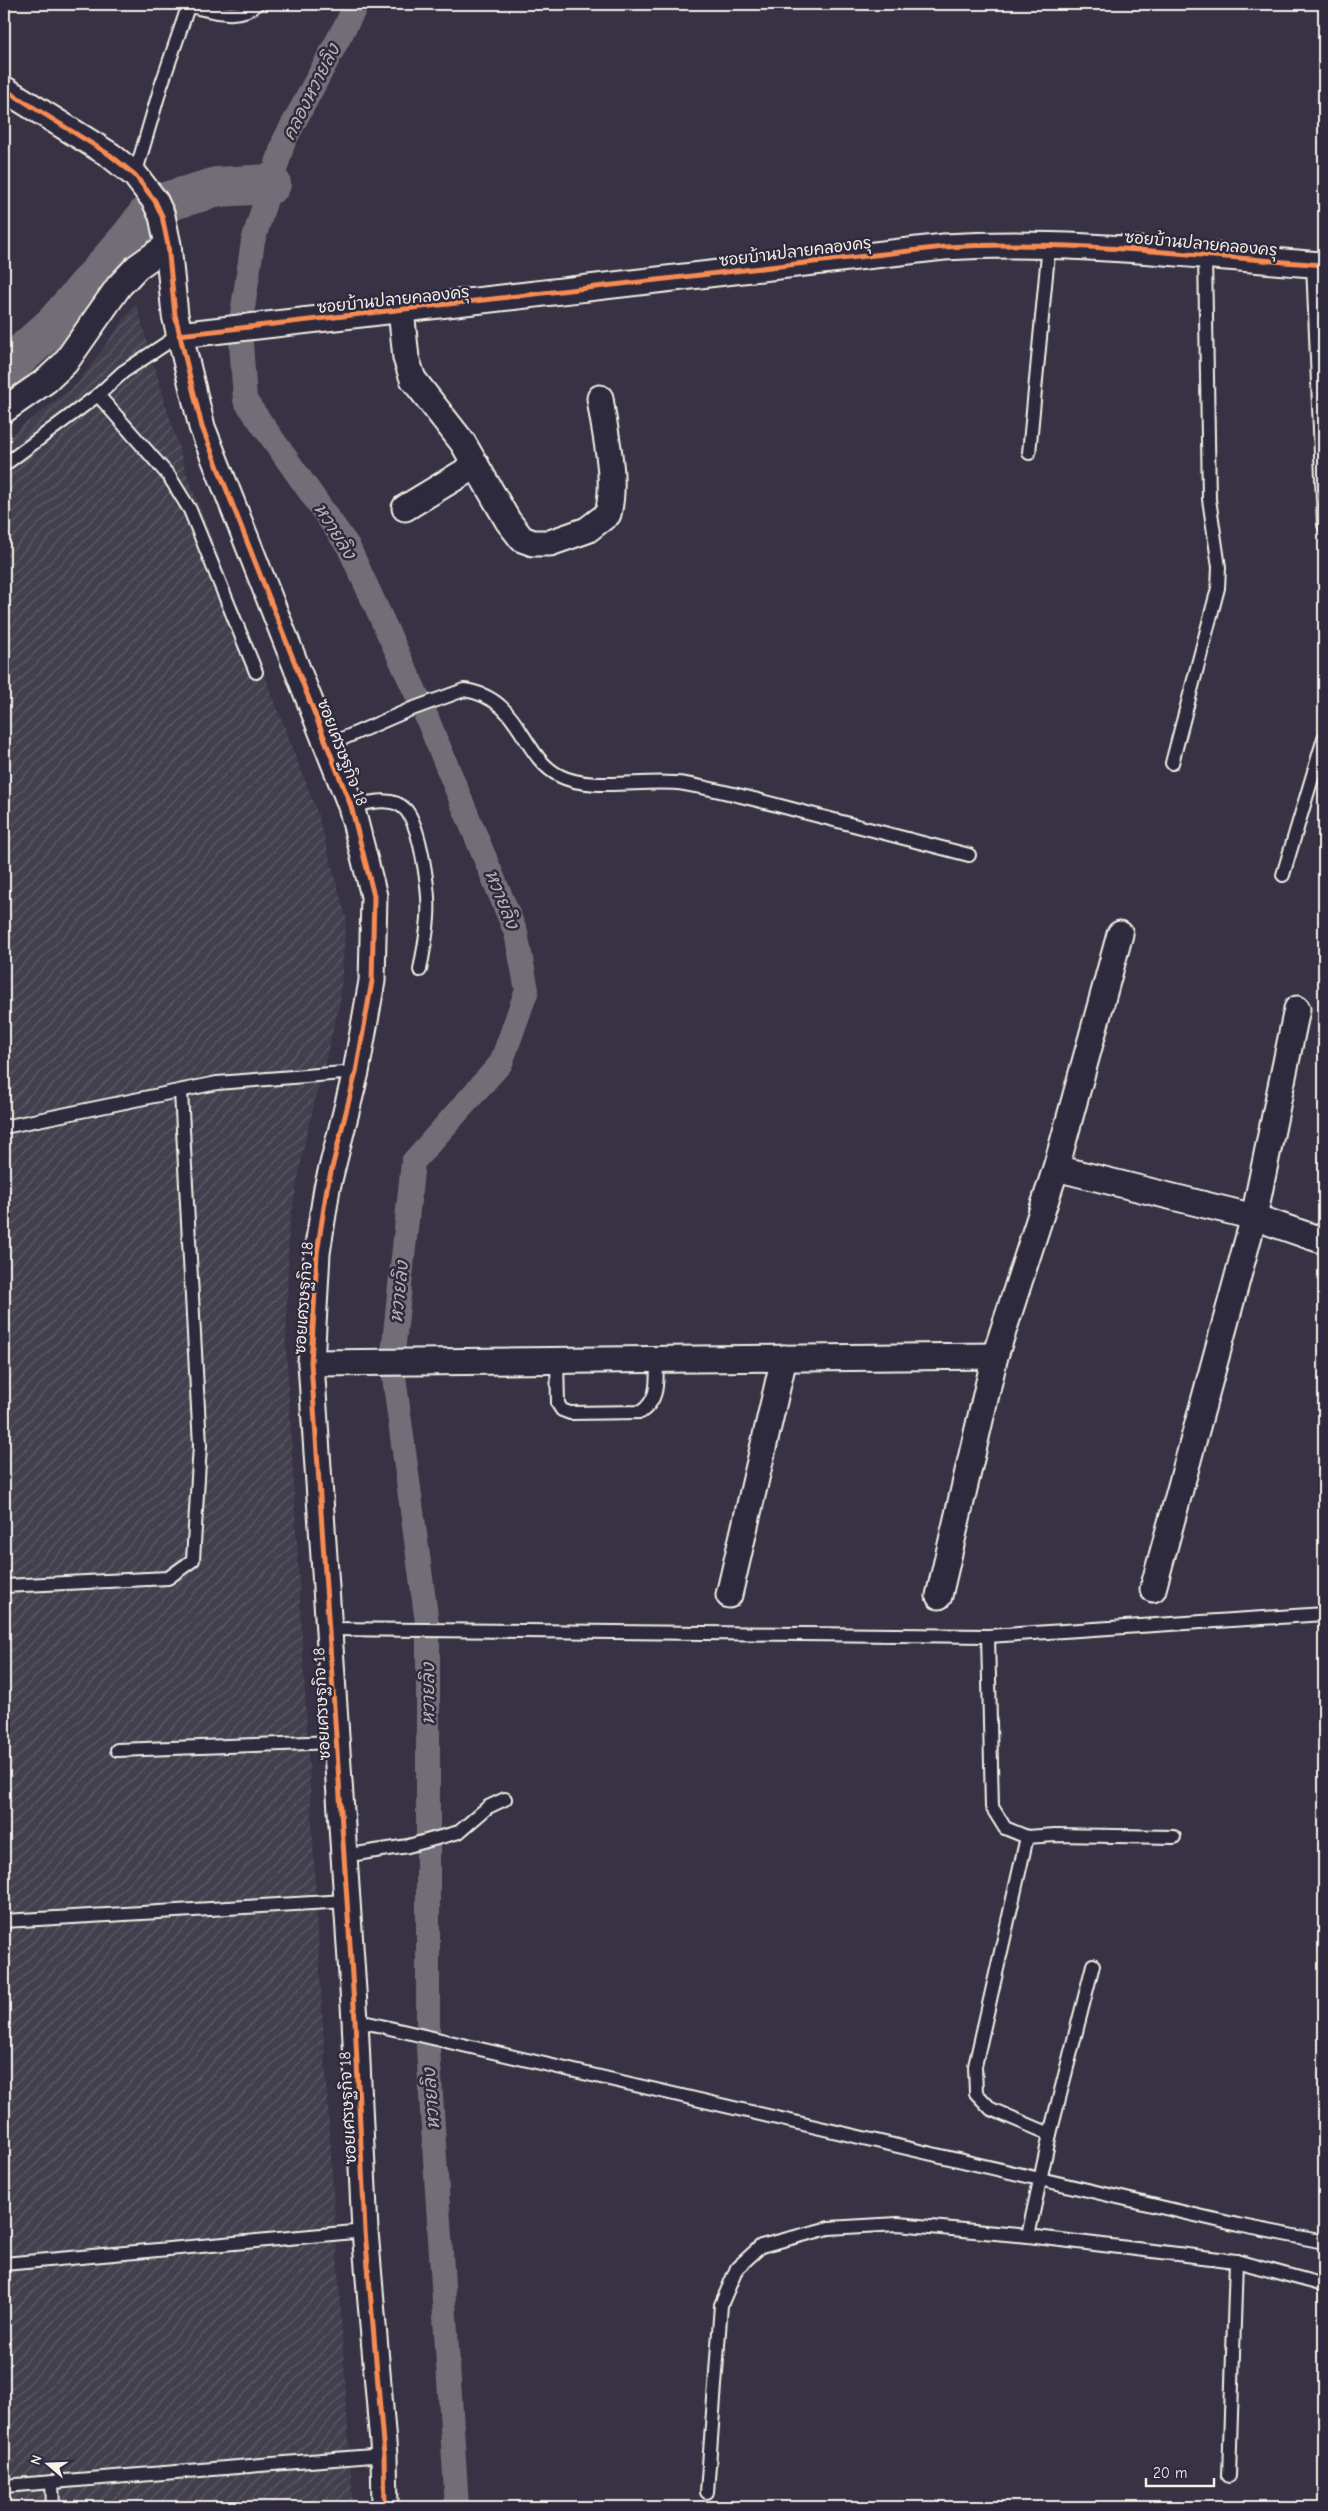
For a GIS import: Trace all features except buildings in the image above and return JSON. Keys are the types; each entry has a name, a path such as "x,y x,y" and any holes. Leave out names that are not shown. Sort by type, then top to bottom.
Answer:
{"street":[{"name":"ซอยเศรษฐกิจ 18","path":"4,89 110,155 135,175 155,201 162,216 168,245 179,335 202,427 351,806 374,896 372,981 356,1072 327,1188 317,1253 311,1363 355,2020 365,2231 384,2455 385,2507"},
{"name":"ซอยบ้านปลายคลองครุ","path":"179,335 944,246 1049,244 1319,264"},
{"path":"4,410 47,380 65,363 119,286 137,267 168,245"},
{"path":"401,310 406,358 413,379 457,436 508,521 522,539 533,543 550,543 586,530 608,514 612,497 600,398"},
{"path":"405,508 476,465"},
{"path":"940,1596 995,1356 1056,1168 1120,934"},
{"path":"1153,1589 1254,1217 1297,1008"},
{"path":"1056,1168 1254,1217 1324,1241"},
{"path":"311,1363 995,1356"},
{"path":"729,1595 784,1358"}],"lane":[{"path":"135,175 160,86 189,5 236,14 250,10 257,4"},
{"path":"1030,453 1049,244"},
{"path":"1172,763 1218,588 1219,567 1209,499 1205,255"},
{"path":"1319,264 1324,525"},
{"path":"4,466 98,395 122,372 179,335"},
{"path":"98,395 169,476 190,510 256,672"},
{"path":"328,745 409,710 464,690 484,695 511,715 542,761 560,776 580,782 682,784 726,791 969,855"},
{"path":"1283,875 1324,738"},
{"path":"351,806 385,801 406,809 418,838 427,886 428,917 420,970"},
{"path":"4,1127 181,1092 217,1083 356,1072"},
{"path":"4,1586 168,1578 193,1560 200,1445 181,1092"},
{"path":"557,1360 558,1404 562,1410 570,1414 641,1412 650,1405 655,1397 657,1359"},
{"path":"330,1628 988,1636 1324,1614"},
{"path":"988,1636 992,1806 1005,1828 1027,1837 1055,1835 1174,1837"},
{"path":"117,1750 335,1742"},
{"path":"343,1856 408,1846 459,1832 488,1807 505,1799"},
{"path":"1027,1837 975,2066 976,2093 991,2109 1050,2134"},
{"path":"4,1921 346,1901"},
{"path":"1028,2236 1039,2179 1093,1965"},
{"path":"355,2020 1039,2179 1146,2202 1238,2225 1324,2242"},
{"path":"708,2492 721,2305 737,2268 761,2246 829,2228 898,2224 1028,2236 1236,2261 1324,2285"},
{"path":"4,2264 365,2231"},
{"path":"1229,2476 1236,2261"},
{"path":"4,2486 384,2455"},
{"path":"52,2482 53,2507"}],"shaded area":[{"path":"136,303 185,469 318,814 346,918 340,1003 307,1132 289,1227 286,1343 324,2044 353,2507 4,2507 4,440 77,384"}],"waterway":[{"name":"หวายลิง","path":"357,4 284,141 253,241 240,328 245,400 348,546 422,706 516,933 527,990 501,1063 413,1162 392,1362 428,1630 428,2048 457,2507"},
{"path":"4,370 55,324 130,238 155,205 217,187 271,184"}],"cycle path":[{"path":"4,89 110,155 135,175 155,201 162,216 168,245 175,315 202,427 351,806 374,896 372,981 356,1072 327,1188 317,1253 311,1363 355,2020 365,2231 384,2455 385,2507"},
{"path":"179,335 944,247 992,245 1087,247 1324,265"}],"water label":[{"name":"คลองหวายลิง","path":"311,92"}]}
